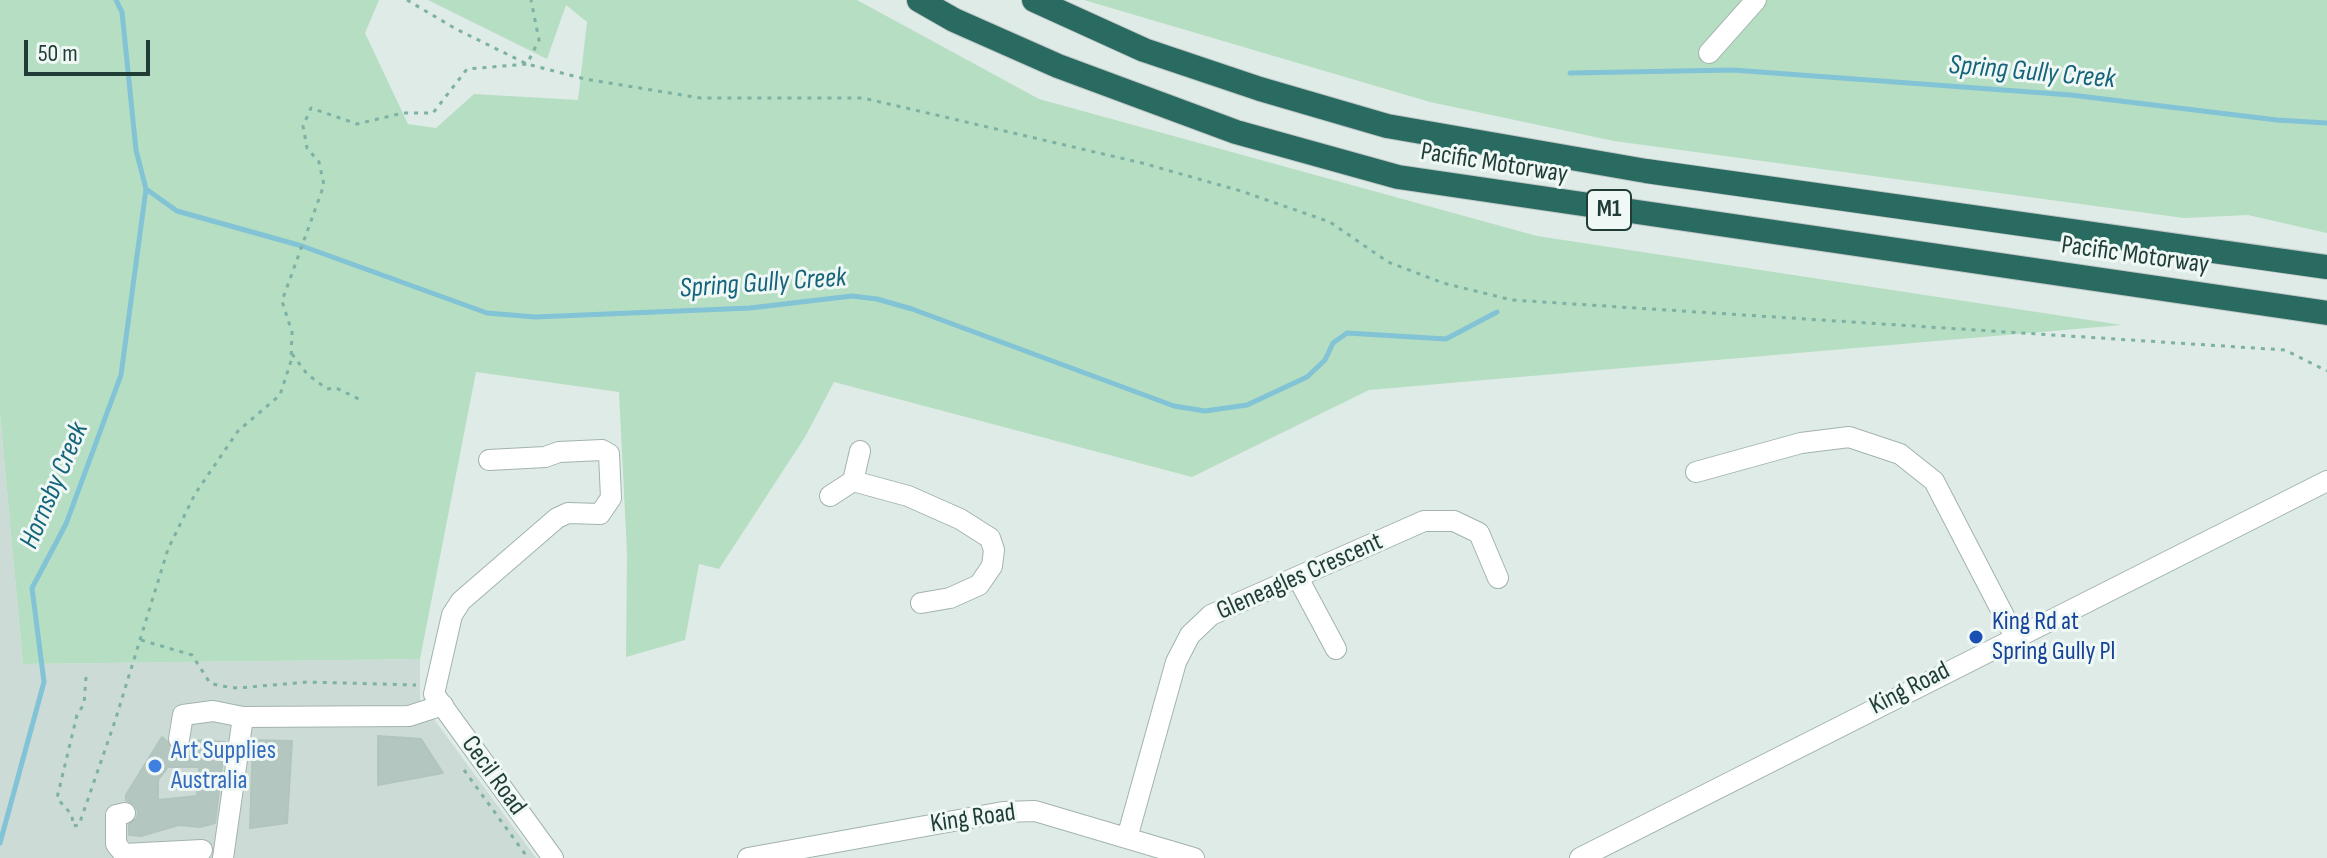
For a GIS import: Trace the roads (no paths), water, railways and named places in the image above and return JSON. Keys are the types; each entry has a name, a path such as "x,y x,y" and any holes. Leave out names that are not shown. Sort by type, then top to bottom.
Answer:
{"highway":[{"name":"Pacific Motorway","path":"919,0 954,20 1058,66 1236,132 1398,177 2327,313"},
{"name":"Pacific Motorway","path":"1034,0 1144,50 1260,89 1387,126 1646,171 2327,267"}],"street":[{"path":"1709,53 1756,0"},
{"path":"1696,472 1801,443 1849,437 1900,454 1934,481 2015,637"},
{"path":"179,739 183,715 213,711 243,717 409,716 438,700 452,615 461,601 557,518 568,513 600,514 611,498 609,454 602,450 489,460"},
{"path":"830,496 853,481 860,451"},
{"path":"853,481 908,496 960,519 990,538 994,550 992,566 979,585 950,598 921,603"},
{"name":"King Road","path":"1580,858 2327,481"},
{"name":"Gleneagles Crescent","path":"1127,838 1176,662 1190,635 1211,615 1424,521 1454,521 1479,533 1498,578"},
{"path":"1298,578 1336,649"},
{"name":"Cecil Road","path":"438,700 553,858"},
{"path":"223,858 243,717"},
{"name":"King Road","path":"748,858 1003,812 1035,811 1194,858"},
{"path":"125,813 116,815 116,844 124,854 199,854 228,835"}],"waterway":[{"name":"Hornsby Creek","path":"0,843 44,682 32,588 66,524 121,375 146,189 136,150 122,12 116,0"},
{"name":"Spring Gully Creek","path":"1570,73 1733,70 2071,95 2277,120 2327,123"},
{"name":"Spring Gully Creek","path":"146,189 177,211 302,246 487,313 535,317 750,308 852,296 877,299 912,309 1174,406 1205,411 1247,405 1307,377 1325,360 1333,343 1347,333 1446,339 1497,312"}],"place":[{"name":"King Rd at Spring Gully Pl","path":"1976,637"},
{"name":"Art Supplies Australia","path":"155,766"}]}
